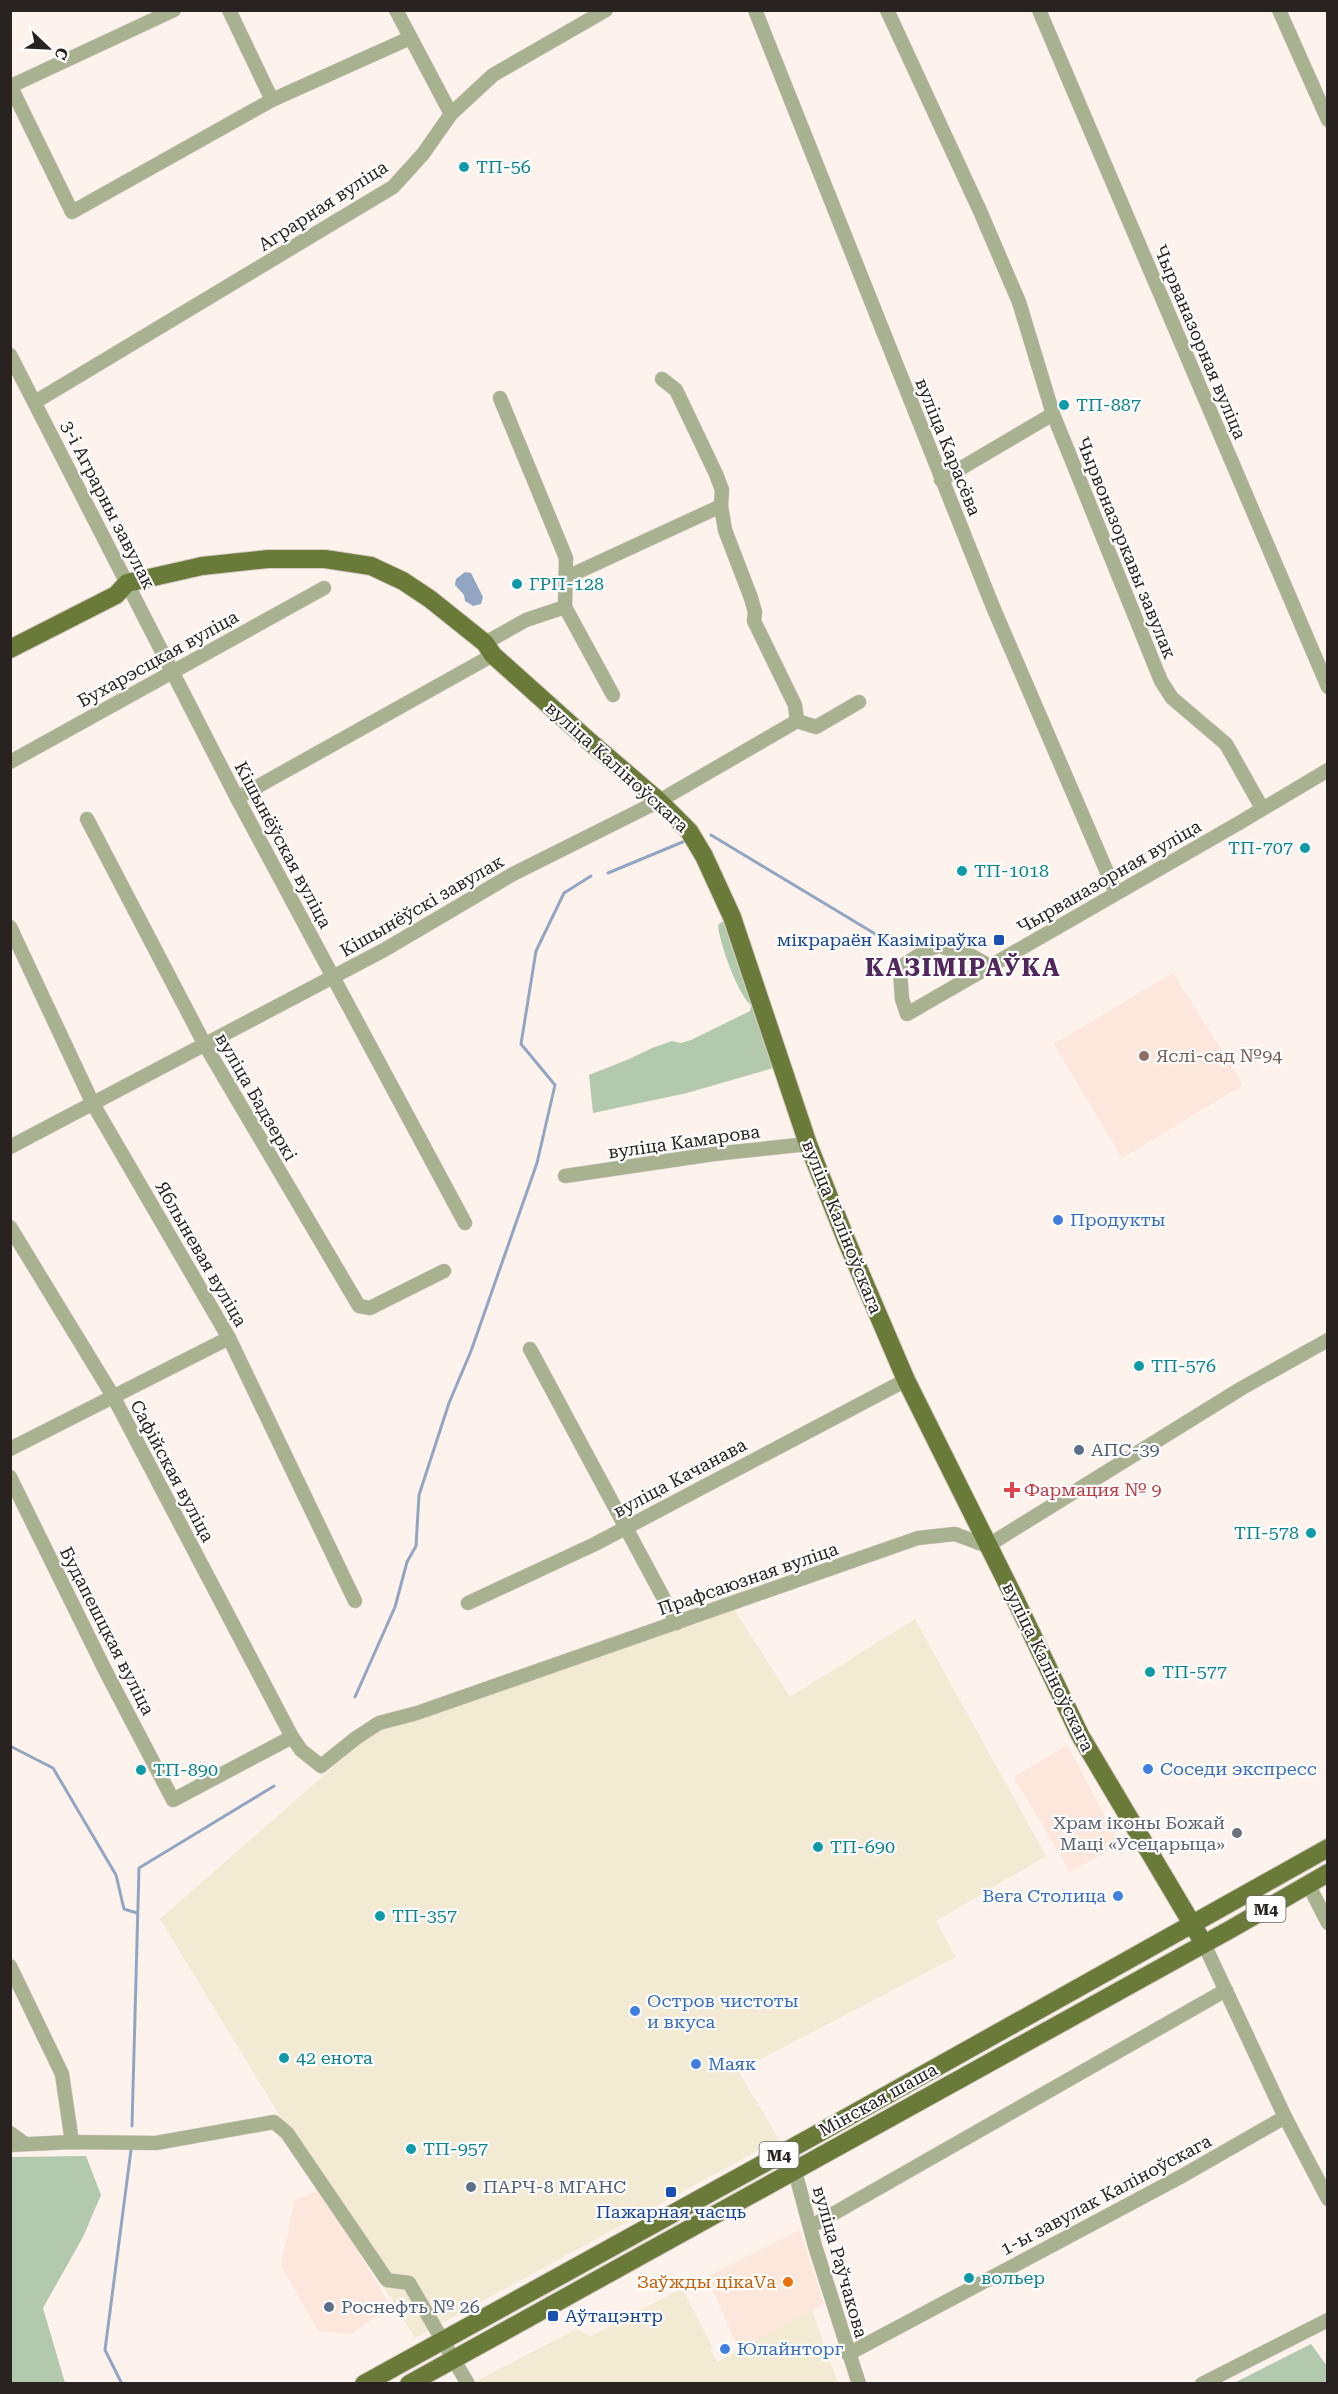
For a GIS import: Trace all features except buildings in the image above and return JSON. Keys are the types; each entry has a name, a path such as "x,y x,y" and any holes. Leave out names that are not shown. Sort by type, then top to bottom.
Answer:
{"main road":[{"name":"вуліца Каліноўскага","path":"127,583 202,566 268,559 325,559 371,566 403,581 430,599 659,801 689,831 704,856 732,917 808,1144 906,1380 1080,1736 1204,1944"},
{"path":"10,649 117,595 127,583"},
{"name":"Мінская шаша","path":"364,2384 1328,1848"},
{"name":"Мінская шаша","path":"409,2384 1328,1873"}],"street":[{"path":"174,10 11,86 72,212 272,100 410,38"},
{"path":"230,10 272,100"},
{"path":"396,10 450,114"},
{"name":"Аграрная вуліца","path":"35,402 393,187 423,154 450,114 493,75 606,10"},
{"name":"вуліца Карасёва","path":"755,10 941,480 1116,893"},
{"name":"Чырвоназоркавы завулак","path":"887,10 980,210 1019,303 1053,414 1161,681 1172,698 1226,744 1262,808"},
{"name":"Чырваназорная вуліца","path":"1039,10 1328,687"},
{"path":"1279,10 1328,120"},
{"name":"3-і Аграрны завулак","path":"10,355 173,672"},
{"path":"662,379 676,390 716,474 722,490 721,506 725,530 751,598 755,612 754,621 795,705 797,721 816,727 859,702"},
{"path":"500,398 566,558 565,607 613,695"},
{"path":"941,480 1053,414"},
{"path":"567,577 721,506"},
{"name":"Бухарэсцкая вуліца","path":"10,762 324,588"},
{"path":"237,798 489,649 526,620 565,607"},
{"name":"Кішынёўская вуліца","path":"173,672 237,798 465,1223"},
{"name":"Кішынёўскі завулак","path":"205,1045 436,921 513,874 659,801 797,721"},
{"name":"Чырваназорная вуліца","path":"990,966 972,957 939,946 929,949 905,964 900,971 902,999 907,1014 990,966 1116,893 1262,808 1328,770"},
{"name":"вуліца Бадзеркі","path":"87,819 205,1045 359,1306 370,1308 444,1271"},
{"name":"Яблыневая вуліца","path":"10,927 93,1104 229,1338 355,1601"},
{"path":"10,1147 205,1045"},
{"name":"вуліца Камарова","path":"565,1176 714,1154 808,1144"},
{"name":"Сафійская вуліца","path":"10,1227 113,1396 292,1737"},
{"path":"10,1449 229,1338"},
{"path":"987,1546 1242,1388 1328,1340"},
{"path":"530,1349 677,1623"},
{"name":"вуліца Качанава","path":"468,1603 595,1544 906,1380"},
{"name":"Будапешцкая вуліца","path":"10,1477 105,1670 173,1800 292,1737"},
{"name":"Прафсаюзная вуліца","path":"292,1737 301,1750 321,1766 356,1738 380,1723 417,1713 918,1538 955,1534 987,1546"},
{"path":"1308,1884 1328,1923"},
{"name":"вуліца Каліноўскага","path":"1204,1944 1285,2117 1328,2199"},
{"path":"10,1966 62,2074 72,2142"},
{"path":"810,2227 1226,1990"},
{"name":"1-ы завулак Каліноўскага","path":"848,2354 1182,2176 1285,2117"},
{"path":"10,2145 72,2142 156,2143 274,2122 288,2133 387,2280 409,2283 468,2384"},
{"path":"10,2133 25,2144"},
{"name":"вуліца Раўчакова","path":"789,2149 810,2227 859,2384"},
{"path":"1202,2384 1328,2320"}],"shaded area":[{"name":"Яслі-сад №94","path":"1173,973 1243,1085 1122,1158 1054,1044"},
{"path":"732,1606 790,1697 915,1619 1046,1856 936,1921 956,1957 738,2071 779,2139 415,2338 160,1919 387,1720"},
{"path":"1067,1745 1120,1844 1070,1872 1014,1777"},
{"path":"321,2189 390,2305 352,2334 318,2331 281,2265 294,2201"},
{"path":"800,2230 824,2304 739,2350 707,2277"},
{"path":"682,2288 713,2348 710,2350 717,2362 812,2310 838,2383 473,2383 576,2329 591,2336"}],"green space":[{"path":"725,920 780,1066 687,1093 593,1113 589,1075 672,1041 681,1043 691,1040 750,1011 751,1005 740,991 722,943 718,925"},
{"path":"86,2156 101,2195 83,2237 43,2308 65,2383 11,2383 11,2157"},
{"path":"1311,2344 1327,2366 1327,2383 1234,2383"}],"water":[{"path":"465,572 471,573 483,597 481,604 473,606 465,601 464,595 455,585 456,579"}],"waterway":[{"path":"711,835 892,944"},
{"path":"608,873 685,841"},
{"path":"355,1697 395,1607 407,1562 416,1546 419,1495 449,1403 471,1351 537,1163 555,1085 521,1044 536,951 564,893 591,876"},
{"path":"10,1746 53,1768 116,1875 124,1909 137,1913"},
{"path":"132,2126 139,1868 274,1786"},
{"path":"122,2384 105,2350 131,2150"}],"place":[{"name":"ТП-56","path":"464,167"},
{"name":"ТП-887","path":"1064,405"},
{"name":"ГРП-128","path":"517,584"},
{"name":"ТП-707","path":"1305,848"},
{"name":"ТП-1018","path":"962,871"},
{"name":"мікрараён Казіміраўка","path":"999,940"},
{"name":"Яслі-сад №94","path":"1144,1056"},
{"name":"Продукты","path":"1058,1220"},
{"name":"ТП-576","path":"1139,1366"},
{"name":"АПС-39","path":"1079,1450"},
{"name":"Фармация № 9","path":"1012,1490"},
{"name":"ТП-578","path":"1311,1533"},
{"name":"ТП-577","path":"1150,1672"},
{"name":"Соседи экспресс","path":"1148,1769"},
{"name":"ТП-890","path":"141,1770"},
{"name":"Храм іконы Божай Маці «Усецарыца»","path":"1237,1833"},
{"name":"ТП-690","path":"818,1847"},
{"name":"Вега Столица","path":"1118,1896"},
{"name":"ТП-357","path":"380,1916"},
{"name":"Остров чистоты и вкуса","path":"635,2011"},
{"name":"42 енота","path":"284,2058"},
{"name":"Маяк","path":"696,2064"},
{"name":"ТП-957","path":"411,2149"},
{"name":"ПАРЧ-8 МГАНС","path":"471,2187"},
{"name":"Пажарная часць","path":"671,2192"},
{"name":"вольер","path":"969,2278"},
{"name":"Заўжды цікаVа","path":"788,2282"},
{"name":"Роснефть № 26","path":"329,2307"},
{"name":"Аўтацэнтр","path":"553,2316"},
{"name":"Юлайнторг","path":"725,2349"}],"district":[{"name":"КАЗІМІРАЎКА","path":"963,968"}]}
